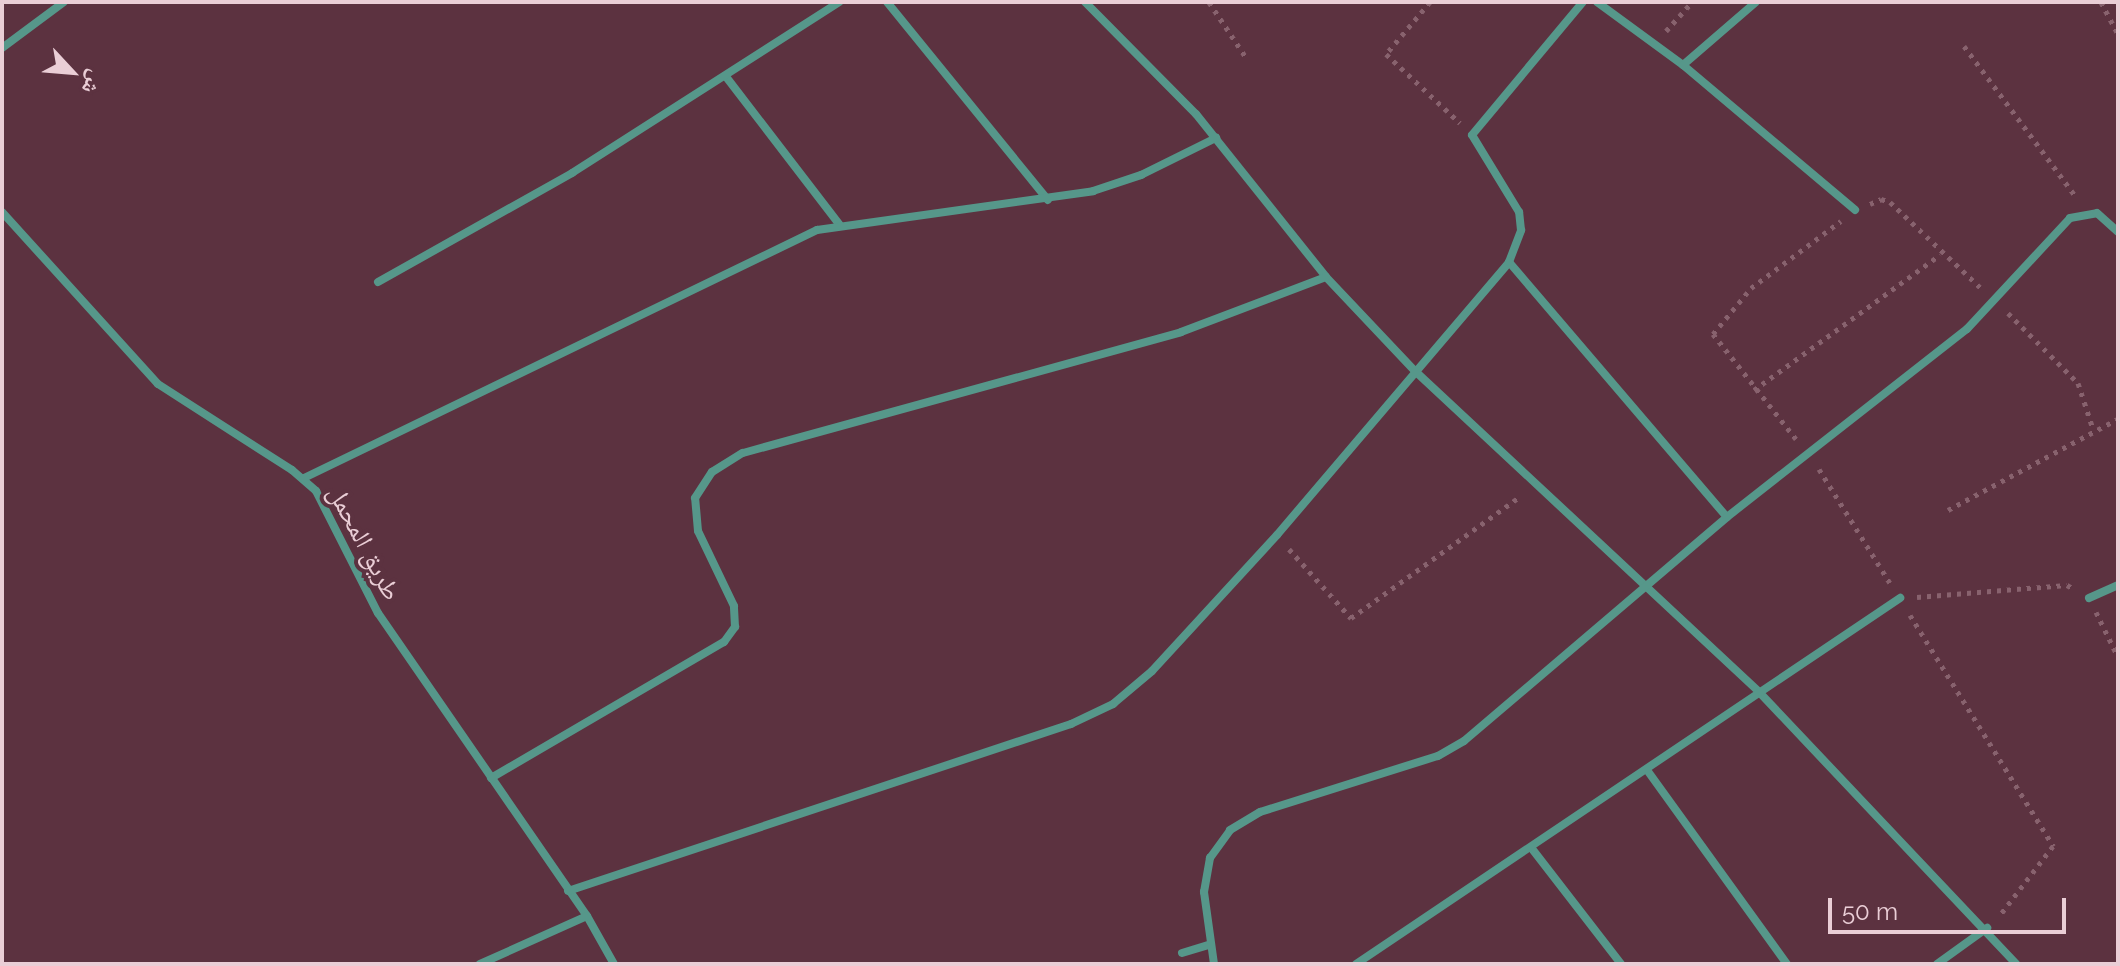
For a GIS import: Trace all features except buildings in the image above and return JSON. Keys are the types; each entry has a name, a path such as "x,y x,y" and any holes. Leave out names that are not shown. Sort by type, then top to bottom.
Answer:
{"street":[{"path":"2,48 64,2"},
{"path":"378,282 727,78 839,2"},
{"path":"887,2 1048,200"},
{"path":"1085,2 1216,138 1326,277 1415,371 1760,693 1987,928 2016,964"},
{"path":"568,891 1071,724 1113,704 1152,671 1277,535 1509,262 1521,230 1519,212 1472,135 1583,2"},
{"path":"1597,2 1683,65 1855,210"},
{"path":"1683,65 1756,2"},
{"path":"727,78 839,224"},
{"path":"304,478 839,224 1048,200 1141,175 1216,138"},
{"path":"1214,964 1204,892 1210,858 1230,830 1260,812 1438,756 1490,723 1727,517 1967,329 2058,228 2086,211 2108,219 2118,232"},
{"name":"طريق المحمل","path":"2,212 158,384 304,478 316,491 378,613 587,916 614,964"},
{"path":"1509,262 1727,517"},
{"path":"491,778 724,642 735,627 734,606 698,531 695,498 712,472 743,453 1181,332 1326,277"},
{"path":"2089,598 2118,585"},
{"path":"1356,964 1533,850 1900,598"},
{"path":"1647,770 1787,964"},
{"path":"1533,850 1621,964"},
{"path":"480,964 587,916"},
{"path":"1937,964 1987,928"},
{"path":"1182,953 1209,945"}],"path":[{"path":"1209,2 1247,59"},
{"path":"1430,2 1386,54 1472,135"},
{"path":"1654,44 1692,2"},
{"path":"2101,2 2118,34"},
{"path":"1964,46 2086,211"},
{"path":"1987,928 2053,846 1808,453 1754,390 1713,334 1751,288 1855,210 1881,199 1890,202 1940,255 1993,298 2078,383 2093,429"},
{"path":"1754,390 1940,255"},
{"path":"1948,510 2093,429 2118,419"},
{"path":"1277,535 1351,618 1535,486"},
{"path":"1900,598 2067,585 2089,598 2118,657"}]}
